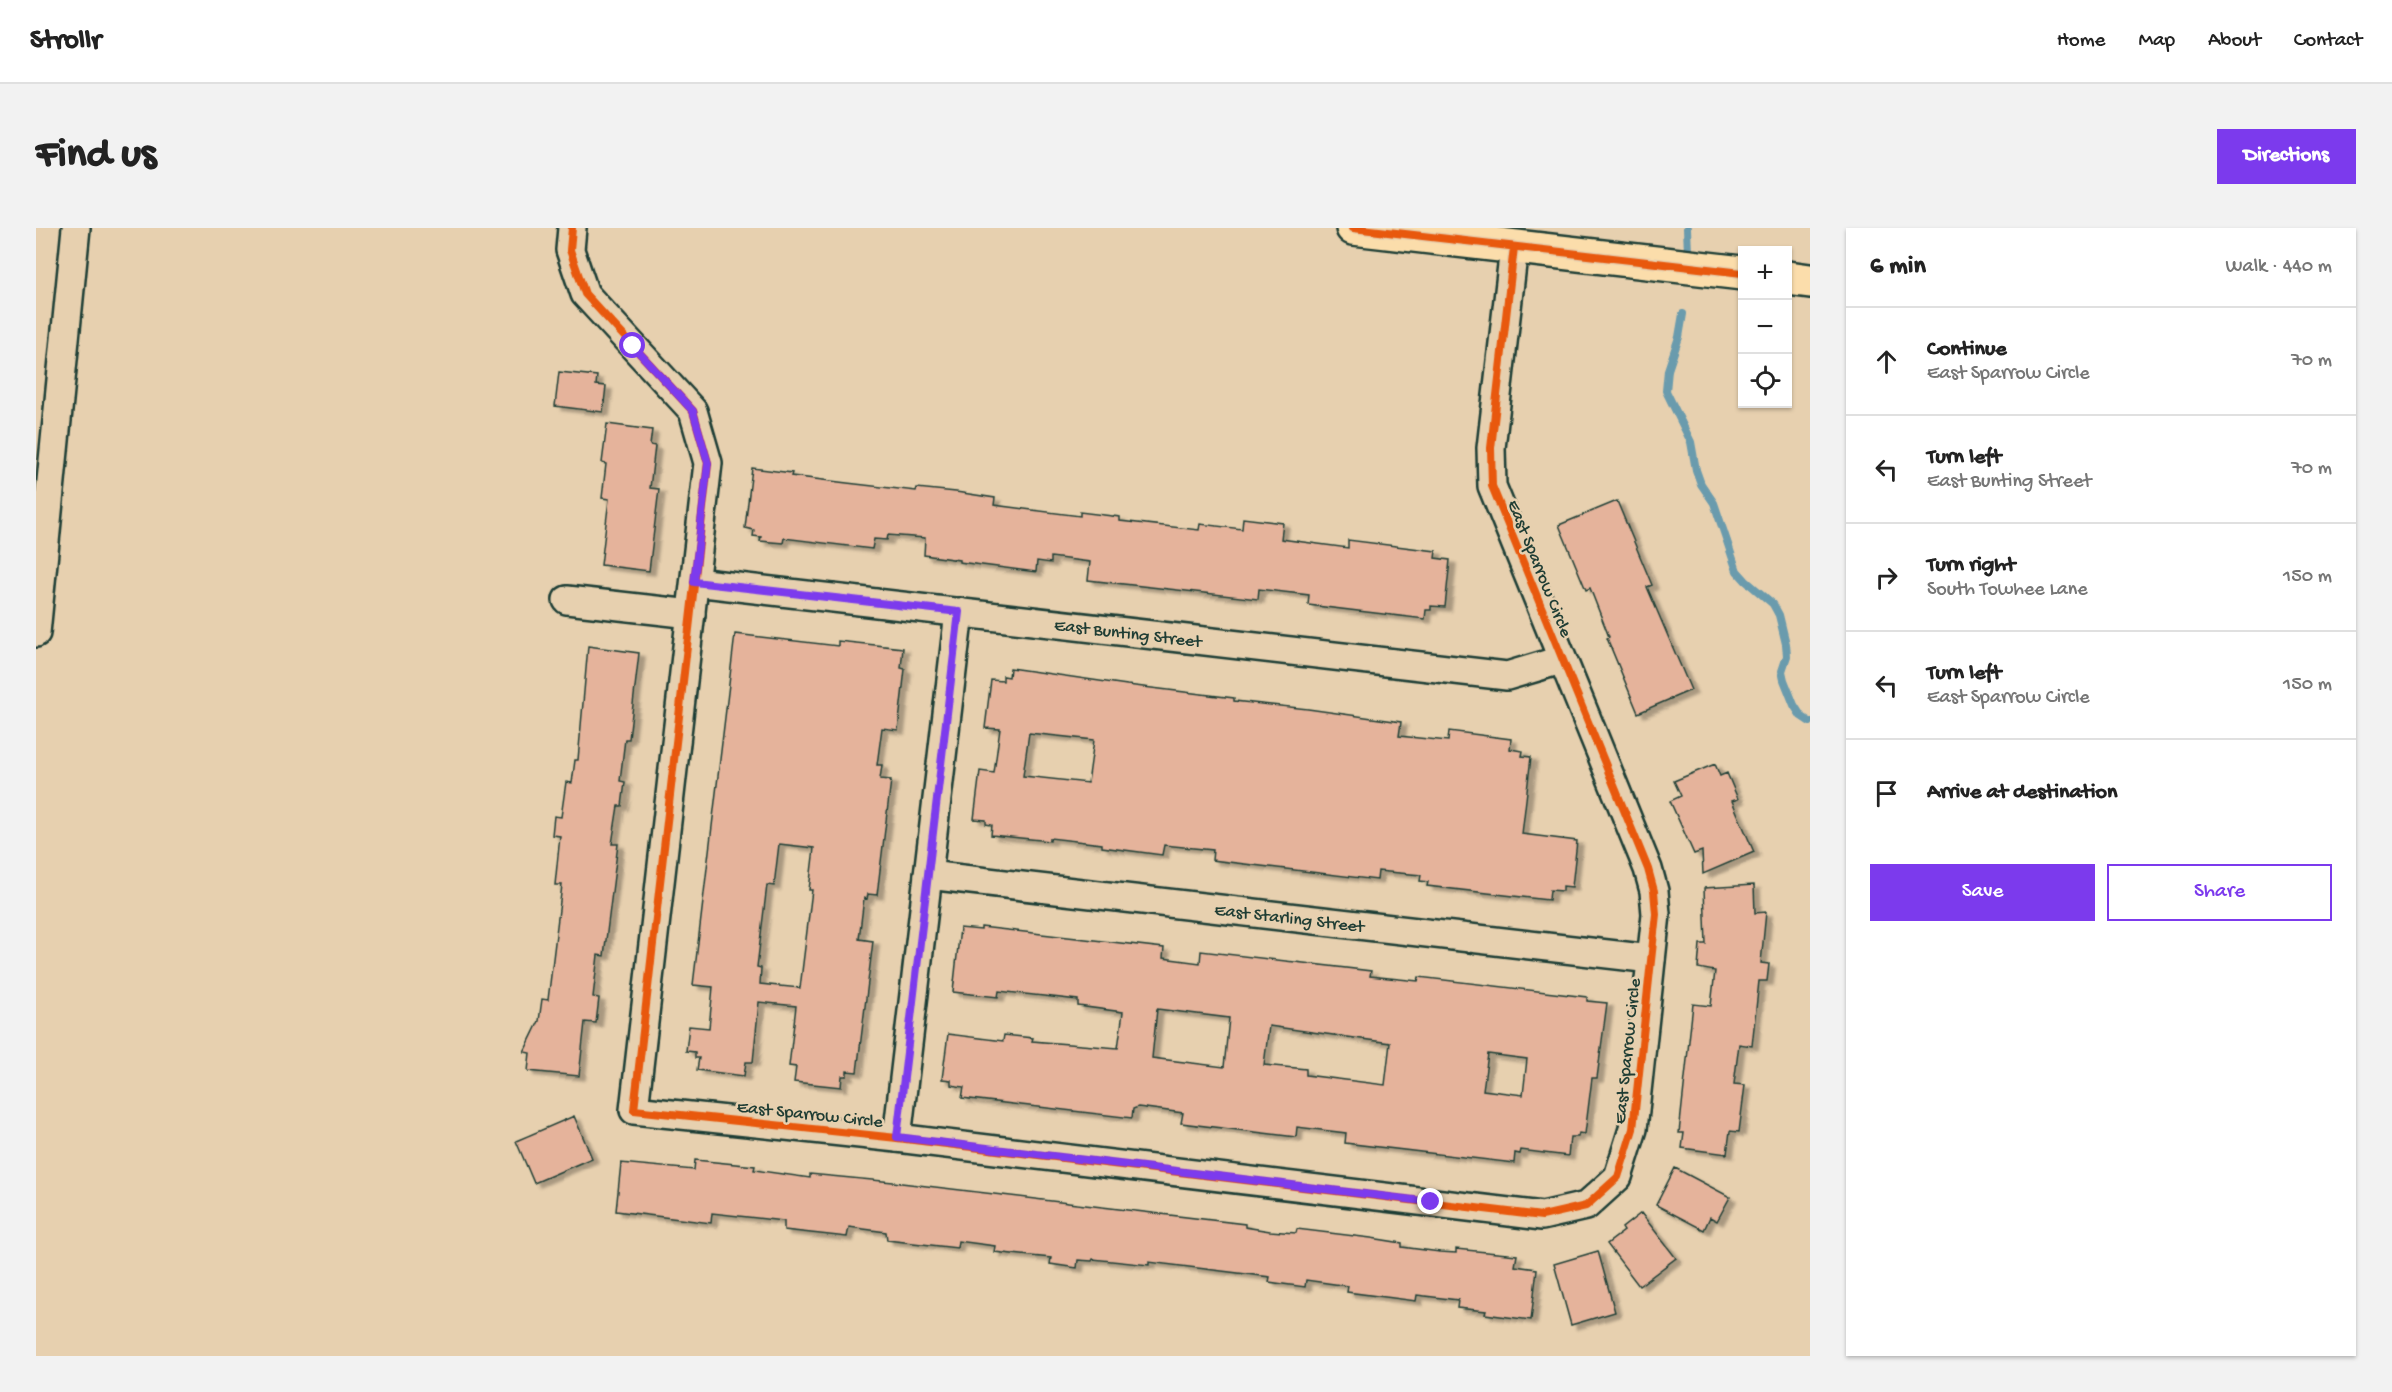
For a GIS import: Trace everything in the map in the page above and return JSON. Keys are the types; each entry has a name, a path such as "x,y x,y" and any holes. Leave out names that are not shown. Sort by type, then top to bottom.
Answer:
{"main road":[{"path":"1353,228 1738,272"},
{"path":"1792,279 1810,281"}],"street":[{"path":"36,633 76,228"},
{"name":"East Sparrow Circle","path":"572,228 570,250 585,294 693,411 708,463 634,1110 897,1137 1542,1216 1586,1206 1618,1177 1633,1130 1656,914 1654,891 1648,869 1492,486 1491,448 1514,246"},
{"name":"East Bunting Street","path":"694,582 1507,676 1562,660"},
{"path":"567,600 691,614"},
{"path":"897,1137 959,612"},
{"name":"East Starling Street","path":"928,875 1651,958"}],"building":[{"path":"559,372 597,376 596,385 606,386 603,412 555,406"},
{"path":"607,424 652,430 650,445 655,446 650,488 659,489 649,571 601,565 609,499 602,498 606,464 602,463"},
{"path":"752,468 792,473 791,476 847,483 916,491 917,488 956,492 995,498 994,505 1080,516 1080,512 1120,517 1120,521 1199,530 1200,524 1242,529 1243,518 1283,523 1281,539 1348,548 1348,540 1436,551 1435,558 1450,560 1445,607 1431,606 1431,610 1426,610 1425,619 1308,605 1309,595 1259,589 1258,599 1088,580 1090,562 1051,557 1051,563 1037,561 1036,572 959,562 959,560 924,555 925,538 888,535 887,540 874,539 872,549 784,538 783,543 760,541 761,537 753,536 754,530 745,528"},
{"path":"1617,501 1652,585 1647,587 1691,690 1638,713 1607,638 1609,637 1590,588 1586,590 1559,525"},
{"path":"735,634 838,646 838,641 903,648 901,668 905,669 898,730 882,728 877,765 882,765 880,779 891,780 877,895 868,894 867,899 864,898 859,939 873,941 857,1072 847,1071 847,1076 842,1076 841,1087 794,1082 796,1067 789,1066 796,1006 759,1002 753,1062 746,1062 744,1076 697,1070 699,1058 695,1058 695,1052 686,1051 689,1026 709,1028 713,987 693,985","holes":["779,844 814,848 809,890 812,890 800,988 760,984 761,968 757,967 767,885 774,886"]},
{"path":"588,646 639,653 629,739 625,739 620,781 625,782 622,806 618,806 612,844 618,844 604,956 598,955 593,997 599,998 596,1023 585,1022 579,1076 528,1071 530,1053 524,1052 539,1021 542,999 548,1000 562,885 555,885 560,836 552,835 554,816 561,817 566,782 572,783 575,760 578,760"},
{"path":"1010,668 1234,698 1234,701 1401,722 1399,736 1448,741 1449,731 1511,739 1510,749 1523,751 1522,756 1531,757 1522,834 1577,841 1572,887 1563,886 1563,891 1550,890 1549,900 1427,886 1428,882 1420,881 1421,875 1378,871 1377,880 1212,860 1213,850 1164,845 1162,855 1102,847 1102,844 991,835 992,825 986,824 986,820 974,819 980,771 994,773 1000,729 985,728 991,680 1003,681 1003,676 1009,677","holes":["1029,733 1094,740 1088,783 1023,776"]},
{"path":"1715,764 1720,776 1727,773 1738,799 1732,801 1754,852 1703,874 1702,851 1694,854 1670,801 1681,796 1674,781"},
{"path":"1754,885 1755,913 1766,912 1761,963 1769,964 1767,981 1759,981 1752,1046 1739,1044 1734,1084 1745,1085 1739,1132 1730,1131 1727,1154 1682,1148 1684,1133 1679,1133 1693,1004 1711,1006 1715,971 1698,968 1700,944 1706,944 1704,888"},
{"path":"981,927 1164,948 1163,958 1200,963 1201,951 1371,971 1370,976 1418,981 1419,977 1587,997 1587,1001 1607,1003 1597,1078 1592,1078 1585,1134 1579,1133 1578,1137 1570,1137 1568,1156 1521,1150 1520,1154 1515,1153 1514,1163 1345,1143 1346,1133 1297,1127 1296,1137 1181,1123 1183,1113 1138,1107 1133,1109 1132,1118 962,1098 964,1087 951,1085 951,1080 942,1079 948,1034 1003,1041 1004,1035 1033,1038 1032,1041 1118,1048 1123,1012 1078,1006 1078,1000 999,991 998,997 953,992 960,928 981,930","holes":["1157,1009 1229,1018 1224,1067 1152,1058","1269,1026 1390,1043 1385,1085 1306,1075 1306,1069 1264,1065","1488,1054 1527,1059 1523,1095 1483,1090"]},
{"path":"574,1116 592,1158 534,1183 516,1141"},
{"path":"695,1160 755,1166 754,1170 810,1178 810,1174 893,1182 1245,1224 1245,1227 1270,1231 1296,1233 1297,1229 1371,1238 1402,1243 1402,1247 1440,1252 1456,1253 1456,1249 1517,1255 1515,1266 1537,1269 1531,1320 1457,1308 1458,1300 1417,1295 1416,1301 1347,1292 1348,1286 1306,1280 1305,1287 1269,1282 1270,1277 1149,1262 1149,1265 1093,1259 1092,1261 1078,1260 1077,1268 1050,1264 1051,1258 994,1252 995,1246 958,1241 957,1248 887,1240 886,1232 849,1227 847,1237 784,1230 784,1221 712,1213 711,1223 616,1211 621,1163 694,1170"},
{"path":"1675,1168 1730,1197 1717,1221 1710,1217 1704,1230 1656,1205"},
{"path":"1641,1213 1676,1258 1639,1286 1607,1244 1624,1231 1622,1228"},
{"path":"1598,1251 1615,1312 1571,1325 1554,1264"}],"waterway":[{"path":"1687,228 1688,253"},
{"path":"1683,314 1679,337 1668,370 1666,391 1691,442 1696,470 1701,484 1714,503 1737,571 1773,604 1779,615 1787,656 1782,671 1784,680 1794,705 1801,716 1810,722"}],"cycle path":[{"path":"572,228 570,250 585,294 693,411 708,463 634,1110 897,1138 1542,1216 1586,1206 1618,1177 1633,1129 1656,914 1654,891 1648,869 1492,486 1491,448 1514,247"},
{"path":"1353,228 1738,273"}],"route":[{"path":"633,346 693,411 708,463 694,582 959,612 897,1137 1431,1202"}]}
